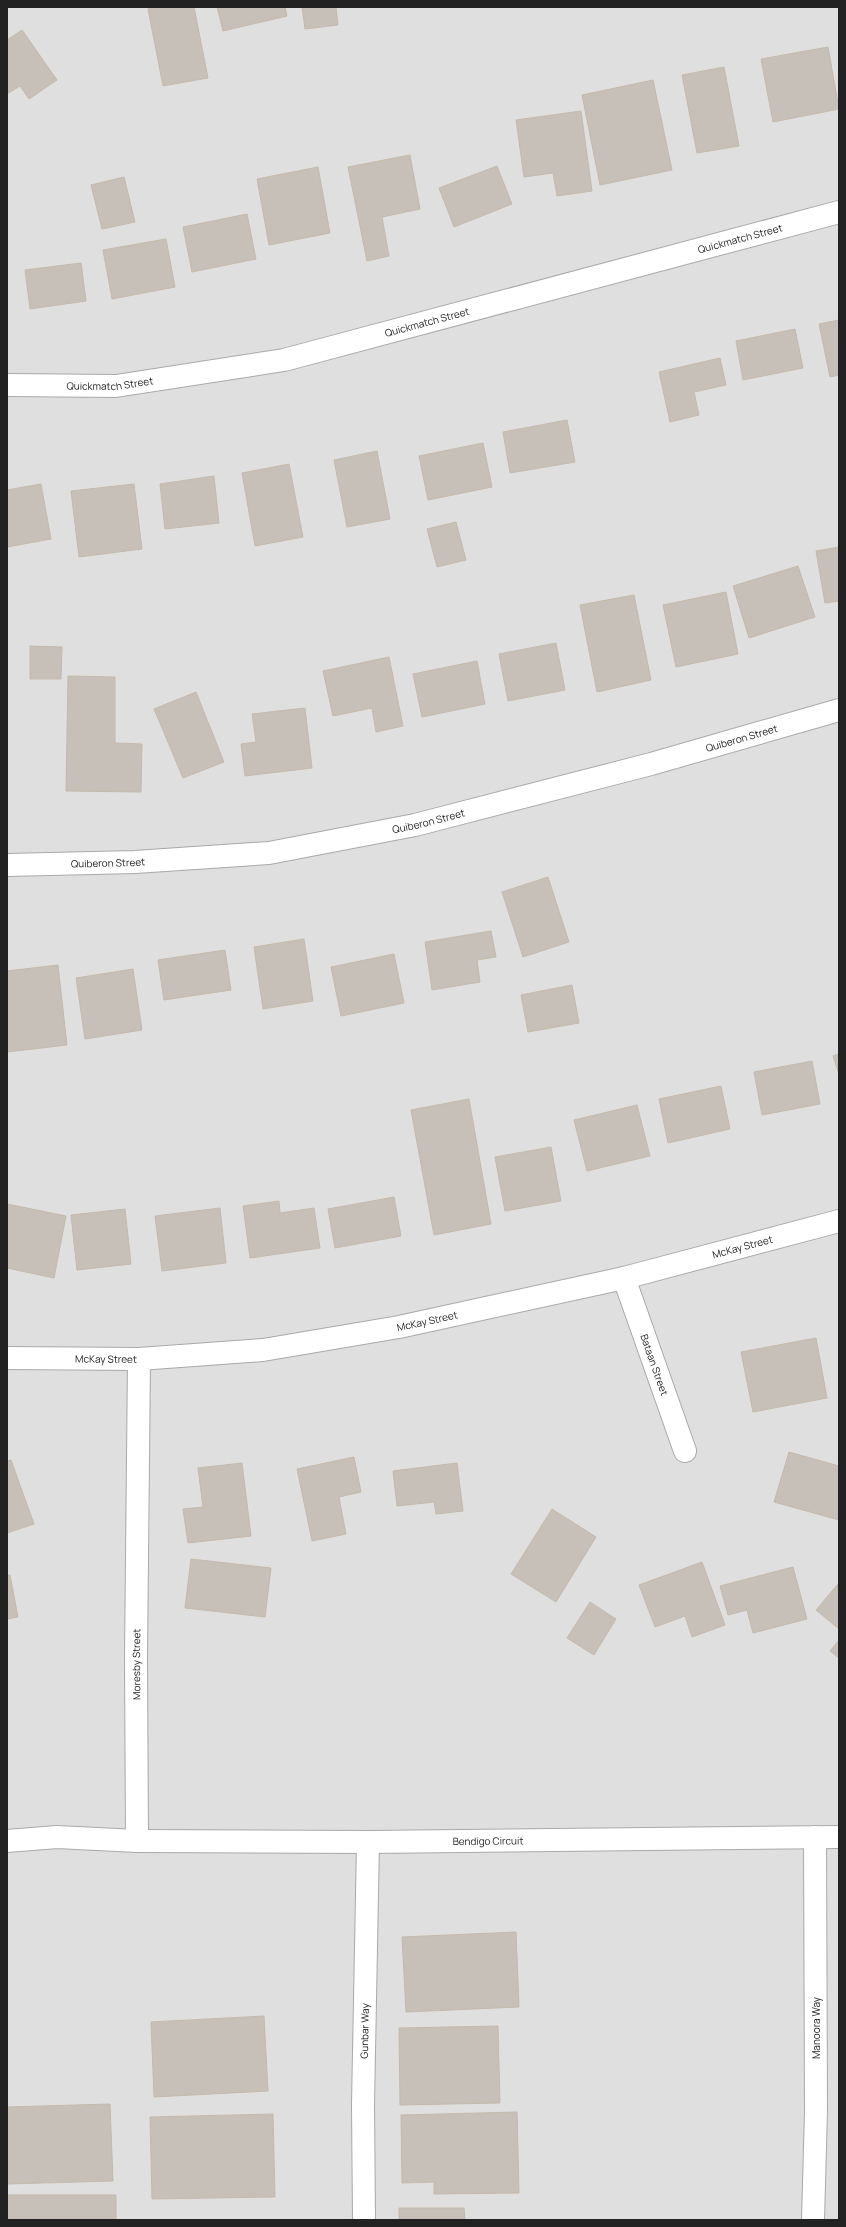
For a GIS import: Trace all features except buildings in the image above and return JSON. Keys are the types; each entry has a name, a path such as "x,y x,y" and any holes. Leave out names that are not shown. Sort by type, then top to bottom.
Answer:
{"street":[{"name":"Quickmatch Street","path":"7,385 116,386 284,360 839,212"},
{"name":"Quiberon Street","path":"7,865 134,862 276,851 415,825 651,764 839,710"},
{"name":"McKay Street","path":"7,1358 139,1359 278,1347 399,1327 624,1278 839,1221"},
{"name":"Bataan Street","path":"624,1278 685,1450"},
{"name":"Moresby Street","path":"137,1841 136,1658 139,1359"},
{"path":"7,1841 57,1837 137,1841"},
{"name":"Manoora Way","path":"813,2220 816,2111 815,1837"},
{"name":"Bendigo Circuit","path":"137,1841 368,1842 839,1837"},
{"name":"Gunbar Way","path":"364,2220 363,2106 368,1842"}],"shaded area":[{"path":"7,7 839,7 839,2220 7,2220"}]}
